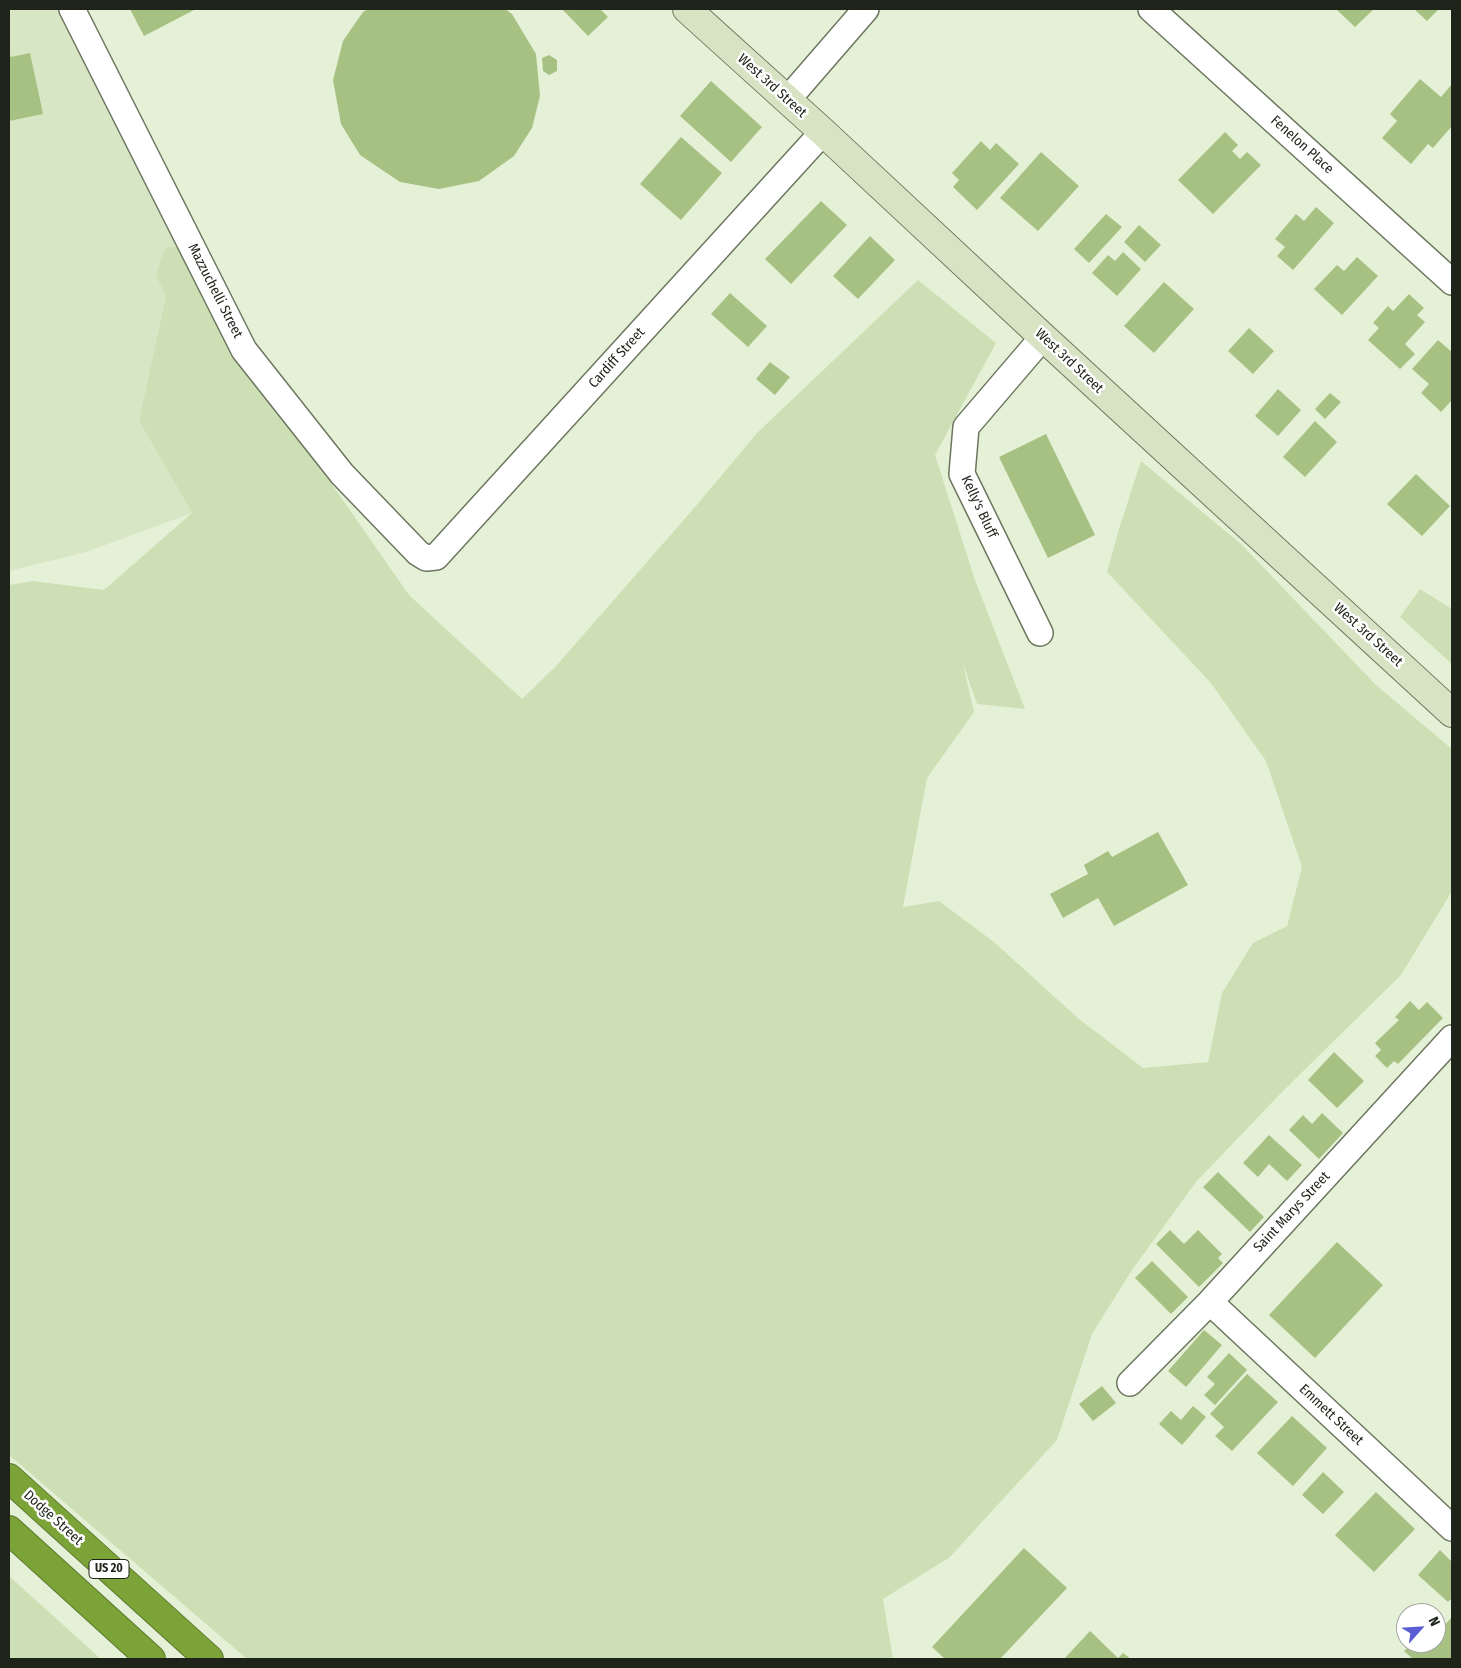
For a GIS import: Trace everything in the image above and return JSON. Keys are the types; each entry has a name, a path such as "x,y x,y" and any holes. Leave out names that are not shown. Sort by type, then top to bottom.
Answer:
{"highway":[{"name":"Dodge Street","path":"9,1478 209,1659"},
{"name":"US 20","path":"9,1530 151,1659"}],"street":[{"name":"Mazzuchelli Street","path":"72,9 244,350 342,474 406,540"},
{"name":"West 3rd Street","path":"687,9 788,99 1042,338 1452,712"},
{"path":"788,99 866,9"},
{"name":"Fenelon Place","path":"1151,9 1452,282"},
{"name":"Cardiff Street","path":"406,540 418,553 426,558 436,557 823,132"},
{"name":"Kelly's Bluff","path":"1040,634 962,474 966,428 1042,338"},
{"name":"Saint Marys Street","path":"1130,1383 1210,1302 1452,1038"},
{"name":"Emmett Street","path":"1210,1302 1452,1528"}],"shaded area":[{"path":"9,9 60,9 244,358 139,421 192,513 86,552 9,571"},
{"path":"185,246 244,358 409,595 522,699 556,666 757,433 918,280 996,343 935,455 975,580 1025,709 977,704 963,664 974,712 927,778 903,907 939,901 994,942 1079,1019 1143,1068 1208,1062 1222,993 1253,943 1287,926 1302,867 1266,761 1210,682 1107,572 1141,461 1241,544 1376,685 1452,749 1452,891 1401,975 1283,1091 1196,1182 1132,1270 1092,1334 1057,1440 950,1557 883,1599 893,1659 247,1659 9,1455 9,585 33,581 104,590 192,513 139,421 166,297 156,275 165,248"},
{"path":"1420,589 1452,609 1452,664 1400,617"},
{"path":"9,1576 101,1659 9,1659"}],"building":[{"path":"130,9 193,9 194,10 144,36"},
{"path":"368,9 505,9 512,14 536,54 540,96 532,128 514,156 479,181 439,189 400,182 360,155 341,124 333,80 343,41 363,12"},
{"path":"562,9 600,9 608,17 588,36"},
{"path":"1336,9 1374,9 1355,27"},
{"path":"1414,9 1439,9 1427,21"},
{"path":"9,52 11,57 30,53 43,114 9,121"},
{"path":"549,55 557,60 557,71 549,75 543,71 542,58"},
{"path":"1420,79 1441,97 1452,84 1452,126 1433,148 1428,144 1411,164 1382,138 1397,121 1390,114"},
{"path":"711,81 762,127 731,162 680,116"},
{"path":"1225,132 1238,145 1232,151 1240,159 1247,152 1261,165 1213,214 1178,180"},
{"path":"681,137 722,173 681,220 640,184"},
{"path":"981,141 990,150 996,143 1019,164 977,210 953,187 959,180 952,173"},
{"path":"1041,152 1079,186 1038,231 1000,198"},
{"path":"821,201 847,225 791,284 765,259"},
{"path":"1316,207 1334,223 1293,270 1277,256 1285,247 1275,239 1296,214 1304,221"},
{"path":"1106,214 1122,227 1089,263 1074,249"},
{"path":"1139,225 1161,245 1145,262 1124,242"},
{"path":"870,236 895,260 858,299 833,276"},
{"path":"1123,252 1141,269 1117,296 1092,273 1108,255 1115,261"},
{"path":"1357,257 1378,276 1342,315 1314,289 1337,265 1344,271"},
{"path":"1164,282 1194,309 1154,353 1124,326"},
{"path":"730,293 767,326 748,347 711,314"},
{"path":"1409,294 1424,308 1417,315 1425,322 1405,344 1415,354 1400,369 1368,340 1379,328 1373,323 1388,306 1393,311"},
{"path":"1249,328 1274,351 1253,374 1228,351"},
{"path":"1438,340 1452,352 1452,400 1441,412 1421,393 1429,384 1412,369"},
{"path":"770,362 790,377 775,395 756,379"},
{"path":"1278,389 1301,410 1278,436 1255,416"},
{"path":"1330,393 1341,402 1325,419 1315,409"},
{"path":"1315,421 1337,442 1305,477 1283,457"},
{"path":"1046,434 1095,535 1048,558 999,457"},
{"path":"1416,474 1450,506 1422,536 1387,504"},
{"path":"1158,832 1188,885 1114,926 1098,898 1063,918 1050,894 1088,874 1084,865 1108,851 1112,857"},
{"path":"1410,1001 1419,1010 1427,1002 1443,1018 1398,1064 1394,1061 1387,1068 1375,1056 1381,1050 1375,1043 1399,1020 1395,1017"},
{"path":"1334,1052 1364,1081 1337,1108 1308,1080"},
{"path":"1322,1113 1343,1133 1319,1159 1289,1130 1303,1115 1312,1124"},
{"path":"1269,1135 1302,1165 1287,1181 1269,1164 1258,1177 1243,1163"},
{"path":"1218,1172 1264,1217 1250,1232 1203,1187"},
{"path":"1170,1230 1184,1244 1198,1230 1222,1254 1218,1258 1223,1263 1199,1287 1156,1244"},
{"path":"1337,1242 1383,1285 1315,1358 1269,1315"},
{"path":"1152,1261 1188,1297 1171,1314 1135,1278"},
{"path":"1204,1330 1222,1345 1186,1387 1168,1371"},
{"path":"1229,1353 1247,1370 1215,1405 1204,1395 1215,1384 1207,1377"},
{"path":"1247,1374 1278,1402 1232,1451 1215,1436 1224,1427 1210,1414"},
{"path":"1102,1386 1116,1403 1093,1421 1079,1404"},
{"path":"1193,1406 1206,1417 1182,1445 1159,1424 1171,1411 1181,1420"},
{"path":"1292,1416 1327,1448 1293,1486 1257,1453"},
{"path":"1323,1472 1344,1492 1323,1514 1302,1495"},
{"path":"1376,1492 1415,1529 1374,1572 1335,1535"},
{"path":"1024,1548 1067,1588 1000,1659 945,1659 932,1647"},
{"path":"1440,1550 1452,1562 1452,1598 1448,1602 1418,1575"},
{"path":"1452,1617 1452,1659 1413,1659 1406,1653 1446,1653 1446,1623"},
{"path":"1090,1631 1118,1658 1123,1653 1131,1659 1064,1659"}]}
